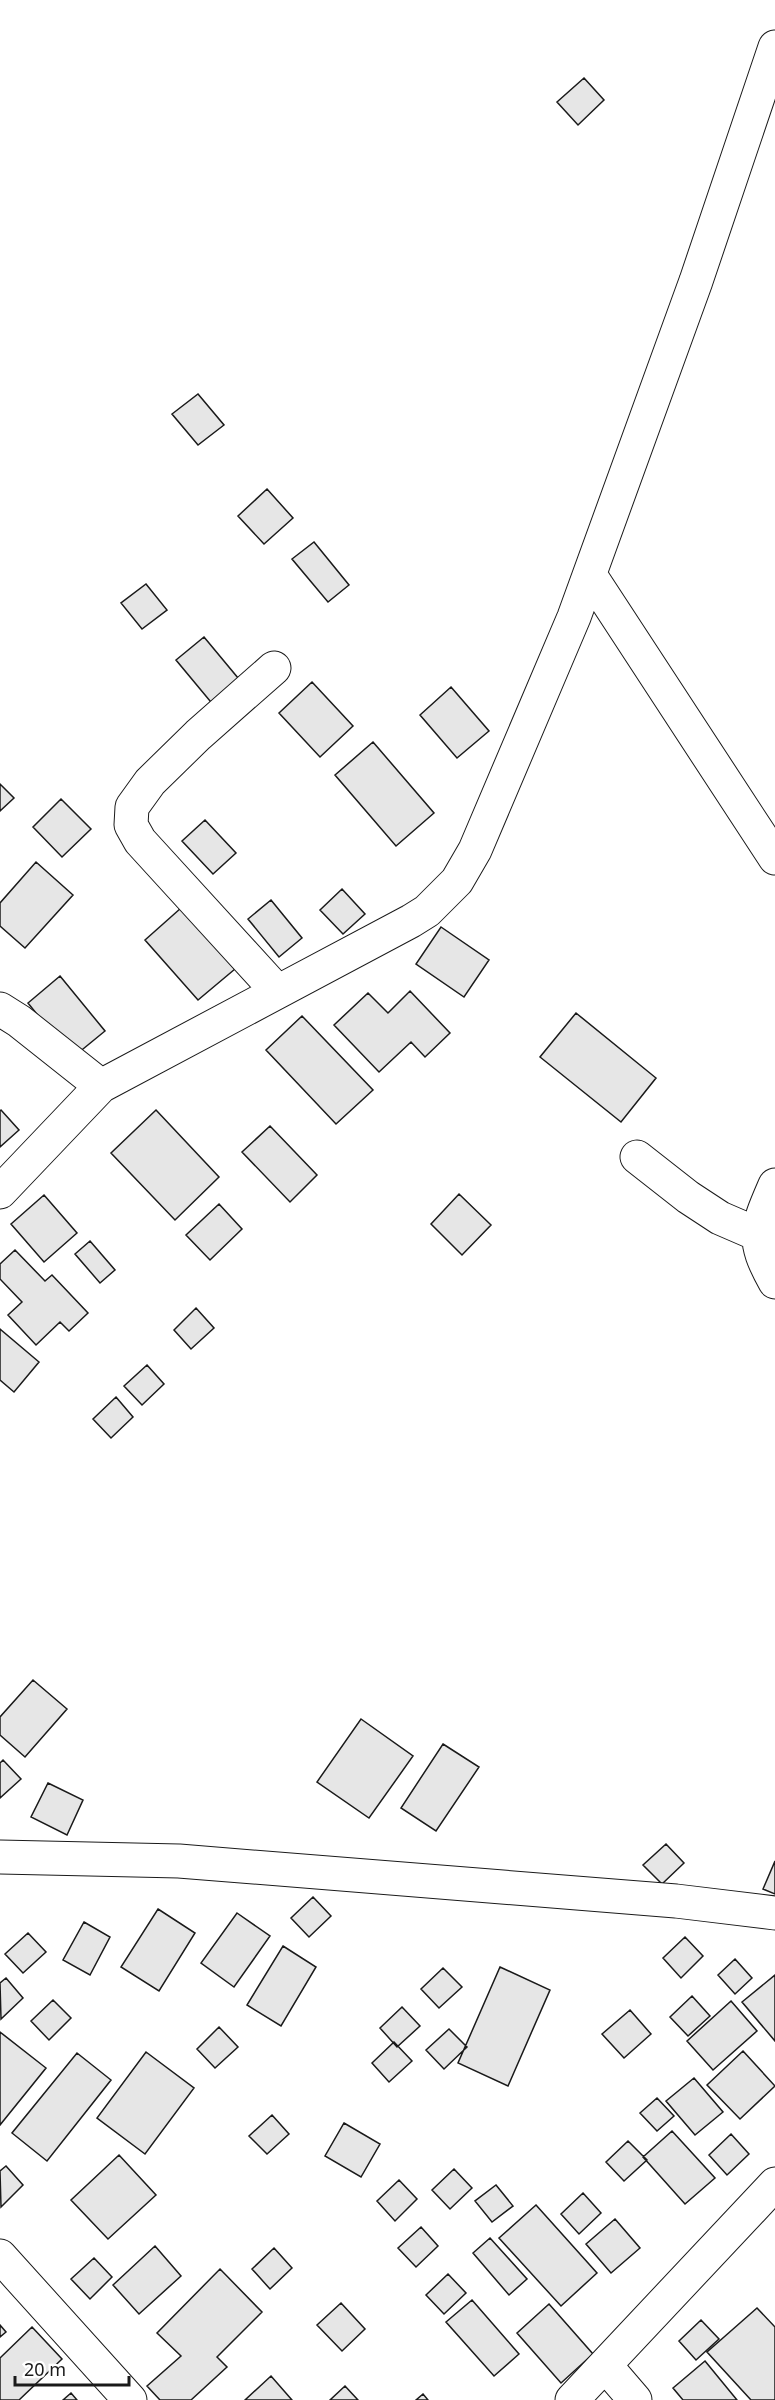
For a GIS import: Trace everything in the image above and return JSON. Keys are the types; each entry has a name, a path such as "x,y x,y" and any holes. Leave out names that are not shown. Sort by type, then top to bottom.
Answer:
{"street":[{"path":"0,1192 101,1086 419,916 427,911 457,880 475,850 495,806 590,575 696,281 775,47"},
{"path":"590,575 775,858"},
{"path":"274,668 198,735 150,782 132,807 131,825 140,841 277,991"},
{"path":"0,1009 19,1021 101,1086"},
{"path":"637,1157 688,1197 720,1218 757,1234"},
{"path":"775,1185 757,1234 762,1259 775,1282"},
{"path":"0,1857 179,1861 676,1901 775,1913"},
{"path":"572,2400 775,2184"},
{"path":"0,2256 130,2400"},
{"path":"605,2365 634,2400"}],"building":[{"path":"584,78 604,100 578,125 557,102"},
{"path":"198,394 224,425 198,445 172,414"},
{"path":"267,489 293,518 264,544 238,516"},
{"path":"314,542 349,585 328,602 292,559"},
{"path":"146,584 167,610 142,629 121,603"},
{"path":"204,637 243,684 215,707 176,660"},
{"path":"312,682 353,726 320,757 279,713"},
{"path":"451,687 489,731 457,758 420,715"},
{"path":"373,742 434,813 396,846 335,775"},
{"path":"0,784 14,798 0,811"},
{"path":"61,799 91,829 62,857 33,827"},
{"path":"205,820 236,853 213,874 182,841"},
{"path":"36,862 73,895 25,948 0,926 0,903"},
{"path":"342,889 365,914 343,934 320,910"},
{"path":"271,900 302,938 279,957 248,919"},
{"path":"181,908 235,969 198,1000 145,940"},
{"path":"441,927 489,960 464,997 416,964"},
{"path":"60,976 105,1031 72,1058 28,1003"},
{"path":"410,991 450,1033 425,1057 411,1042 379,1072 334,1025 368,993 388,1013"},
{"path":"576,1013 656,1078 621,1122 540,1057"},
{"path":"302,1016 373,1090 336,1124 266,1050"},
{"path":"156,1110 219,1177 175,1220 111,1153"},
{"path":"0,1111 19,1130 0,1147"},
{"path":"270,1126 317,1175 290,1202 242,1152"},
{"path":"459,1194 491,1225 462,1255 431,1224"},
{"path":"44,1195 77,1233 44,1262 11,1224"},
{"path":"219,1204 242,1229 210,1260 186,1235"},
{"path":"90,1241 115,1270 100,1283 75,1254"},
{"path":"15,1250 45,1281 52,1275 88,1313 69,1331 60,1322 36,1345 8,1315 22,1302 0,1279 0,1264"},
{"path":"196,1308 214,1328 191,1349 174,1330"},
{"path":"0,1329 39,1362 14,1392 0,1380"},
{"path":"147,1365 164,1384 142,1405 124,1386"},
{"path":"116,1397 133,1417 111,1438 93,1419"},
{"path":"33,1680 67,1709 25,1757 0,1735 0,1717"},
{"path":"361,1719 413,1756 369,1818 317,1782"},
{"path":"443,1744 479,1767 436,1831 401,1808"},
{"path":"3,1760 21,1779 0,1798 0,1763"},
{"path":"48,1783 83,1800 67,1835 31,1817"},
{"path":"666,1844 684,1863 662,1884 643,1865"},
{"path":"775,1861 775,1894 763,1889"},
{"path":"313,1897 331,1916 309,1937 291,1918"},
{"path":"158,1909 195,1933 159,1991 121,1967"},
{"path":"237,1913 270,1936 234,1987 201,1963"},
{"path":"84,1922 110,1937 90,1975 63,1960"},
{"path":"28,1933 46,1952 23,1973 5,1954"},
{"path":"685,1937 703,1956 681,1978 663,1958"},
{"path":"283,1946 316,1967 281,2026 247,2005"},
{"path":"735,1959 752,1978 735,1994 718,1975"},
{"path":"500,1967 550,1990 508,2086 458,2063"},
{"path":"443,1968 462,1987 439,2008 421,1989"},
{"path":"775,1975 775,2041 742,2002"},
{"path":"6,1978 23,1998 1,2019 0,1983"},
{"path":"692,1996 710,2016 688,2036 670,2017"},
{"path":"53,2000 71,2018 49,2040 31,2021"},
{"path":"731,2001 757,2031 713,2070 687,2041"},
{"path":"402,2007 420,2026 397,2047 380,2028"},
{"path":"630,2010 651,2034 624,2058 602,2034"},
{"path":"219,2027 238,2047 215,2068 197,2049"},
{"path":"449,2029 467,2047 444,2069 426,2050"},
{"path":"0,2032 46,2068 0,2125"},
{"path":"394,2042 412,2061 389,2082 372,2063"},
{"path":"743,2051 775,2086 740,2119 707,2085"},
{"path":"146,2052 194,2088 145,2154 97,2118"},
{"path":"77,2053 111,2080 47,2161 12,2133"},
{"path":"694,2078 723,2112 695,2135 666,2101"},
{"path":"657,2098 674,2116 657,2131 640,2113"},
{"path":"272,2115 289,2134 267,2154 249,2136"},
{"path":"344,2123 380,2144 361,2177 325,2156"},
{"path":"672,2131 715,2178 685,2204 643,2157"},
{"path":"731,2134 749,2154 727,2175 709,2155"},
{"path":"628,2141 647,2160 624,2181 606,2162"},
{"path":"119,2155 156,2195 108,2239 71,2200"},
{"path":"6,2166 23,2185 1,2207 0,2171"},
{"path":"454,2169 472,2188 450,2209 432,2190"},
{"path":"399,2180 417,2199 395,2221 377,2201"},
{"path":"496,2185 513,2206 492,2222 475,2201"},
{"path":"583,2193 601,2213 579,2234 561,2214"},
{"path":"536,2205 597,2273 561,2306 499,2238"},
{"path":"615,2219 640,2248 611,2273 586,2244"},
{"path":"421,2227 438,2246 416,2267 398,2248"},
{"path":"490,2238 527,2279 509,2295 473,2253"},
{"path":"155,2246 181,2276 139,2314 113,2285"},
{"path":"274,2248 292,2268 270,2289 252,2269"},
{"path":"94,2258 112,2277 90,2299 71,2279"},
{"path":"220,2269 262,2312 217,2357 227,2367 191,2400 160,2400 147,2386 181,2356 157,2333"},
{"path":"448,2274 466,2293 444,2314 426,2295"},
{"path":"472,2300 519,2354 494,2376 446,2322"},
{"path":"341,2303 365,2329 342,2351 317,2325"},
{"path":"549,2304 593,2354 561,2383 517,2333"},
{"path":"757,2308 775,2327 775,2400 751,2400 707,2352"},
{"path":"701,2320 719,2339 696,2360 679,2341"},
{"path":"0,2325 6,2332 0,2337"},
{"path":"32,2327 62,2359 19,2400 0,2400 0,2358"},
{"path":"705,2361 737,2400 683,2400 673,2388"},
{"path":"271,2376 292,2400 245,2400"},
{"path":"345,2386 358,2400 330,2400"},
{"path":"71,2393 77,2400 63,2400"},
{"path":"423,2394 428,2400 416,2400"}]}
